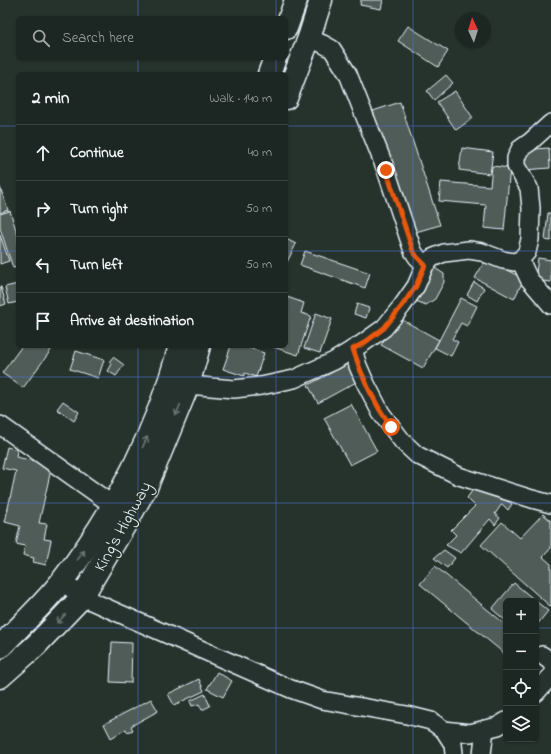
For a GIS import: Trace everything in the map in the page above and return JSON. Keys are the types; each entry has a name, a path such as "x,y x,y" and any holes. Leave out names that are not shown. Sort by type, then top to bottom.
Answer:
{"highway":[{"path":"288,22 296,0"},
{"path":"288,93 309,38 321,0"},
{"path":"270,72 274,60"},
{"name":"King's Highway","path":"0,647 62,581 90,544 114,506 158,415 179,348"},
{"name":"King's Highway","path":"0,677 35,646 82,597 147,485 188,385 198,348"}],"street":[{"path":"309,38 332,49 348,74 386,170 413,251 425,265"},
{"path":"188,385 234,388 261,386 294,379 334,361 364,343 384,328 416,286 425,265 432,258 444,253 469,250 482,252 503,260 514,262 520,260 527,252 530,239 531,208 528,188 516,166 516,158 520,149 551,123"},
{"path":"520,260 528,279 551,305"},
{"path":"353,349 358,366 381,413 403,442 417,455 459,476 551,504"},
{"path":"0,425 114,506"},
{"path":"62,581 82,597 291,689 322,700 407,715 431,721 444,730 453,744 454,754"},
{"path":"539,690 551,676"},
{"path":"444,730 470,733 498,726 503,723"},
{"path":"482,754 485,729"}],"building":[{"path":"361,0 383,0 381,9 360,5"},
{"path":"408,26 448,51 438,67 398,41"},
{"path":"446,75 453,83 434,100 427,91"},
{"path":"455,91 473,118 456,130 437,102"},
{"path":"400,102 440,225 412,233 373,111"},
{"path":"462,148 493,152 490,174 459,170"},
{"path":"549,148 550,168 523,170 521,150"},
{"path":"492,166 510,168 504,230 484,228 486,205 439,201 441,182 490,186"},
{"path":"0,187 8,210 0,213"},
{"path":"10,211 16,230 16,267 13,268 0,228 0,214"},
{"path":"548,213 551,213 551,241 545,240"},
{"path":"0,235 9,261 0,264"},
{"path":"288,240 296,244 288,260"},
{"path":"305,251 370,273 365,288 300,265"},
{"path":"538,258 551,260 551,282 535,280"},
{"path":"486,259 524,279 514,299 475,278"},
{"path":"433,267 444,274 444,282 435,299 426,305 416,301 415,292"},
{"path":"474,282 484,288 477,301 467,295"},
{"path":"16,284 16,302 9,304 5,287"},
{"path":"0,287 6,304 0,306"},
{"path":"288,297 304,303 301,313 311,316 298,355 276,348 288,348"},
{"path":"461,298 477,306 467,326 461,323 452,339 458,342 451,356 435,348"},
{"path":"357,304 369,308 366,318 354,314"},
{"path":"316,313 332,319 320,353 304,348"},
{"path":"397,317 439,340 423,368 381,345"},
{"path":"21,348 53,348 23,388 2,373"},
{"path":"230,348 249,348 264,353 256,377 245,373 244,376 223,369"},
{"path":"76,351 104,360 98,378 70,369"},
{"path":"113,357 124,365 116,376 108,371 112,364 109,362"},
{"path":"348,364 358,381 318,403 308,385"},
{"path":"63,401 79,412 74,421 57,409"},
{"path":"351,404 377,451 350,465 324,418"},
{"path":"7,447 17,450 16,457 52,465 39,523 47,524 44,539 51,540 46,565 33,562 34,558 23,555 25,546 16,544 20,526 5,522 16,471 2,468"},
{"path":"482,485 512,504 508,510 502,504 495,514 500,518 495,525 490,519 461,553 446,545 456,535 451,530 475,506 467,498 474,488"},
{"path":"543,514 551,521 551,548 543,557 551,564 551,607 481,545 502,522 520,538"},
{"path":"444,550 455,558 447,568 434,558"},
{"path":"435,566 503,623 503,653 420,584"},
{"path":"514,583 532,598 503,598 503,618 492,609"},
{"path":"539,604 548,611 539,622"},
{"path":"112,642 132,643 131,683 110,682"},
{"path":"217,672 232,681 223,697 207,689"},
{"path":"199,679 204,691 174,705 168,694"},
{"path":"205,694 210,706 202,710 199,704 192,706 190,701"},
{"path":"151,699 158,711 131,726 133,730 127,732 126,729 111,738 104,724"}],"route":[{"path":"386,170 413,251 425,265 416,286 384,328 364,343 353,349 358,366 372,398 391,427"}]}
